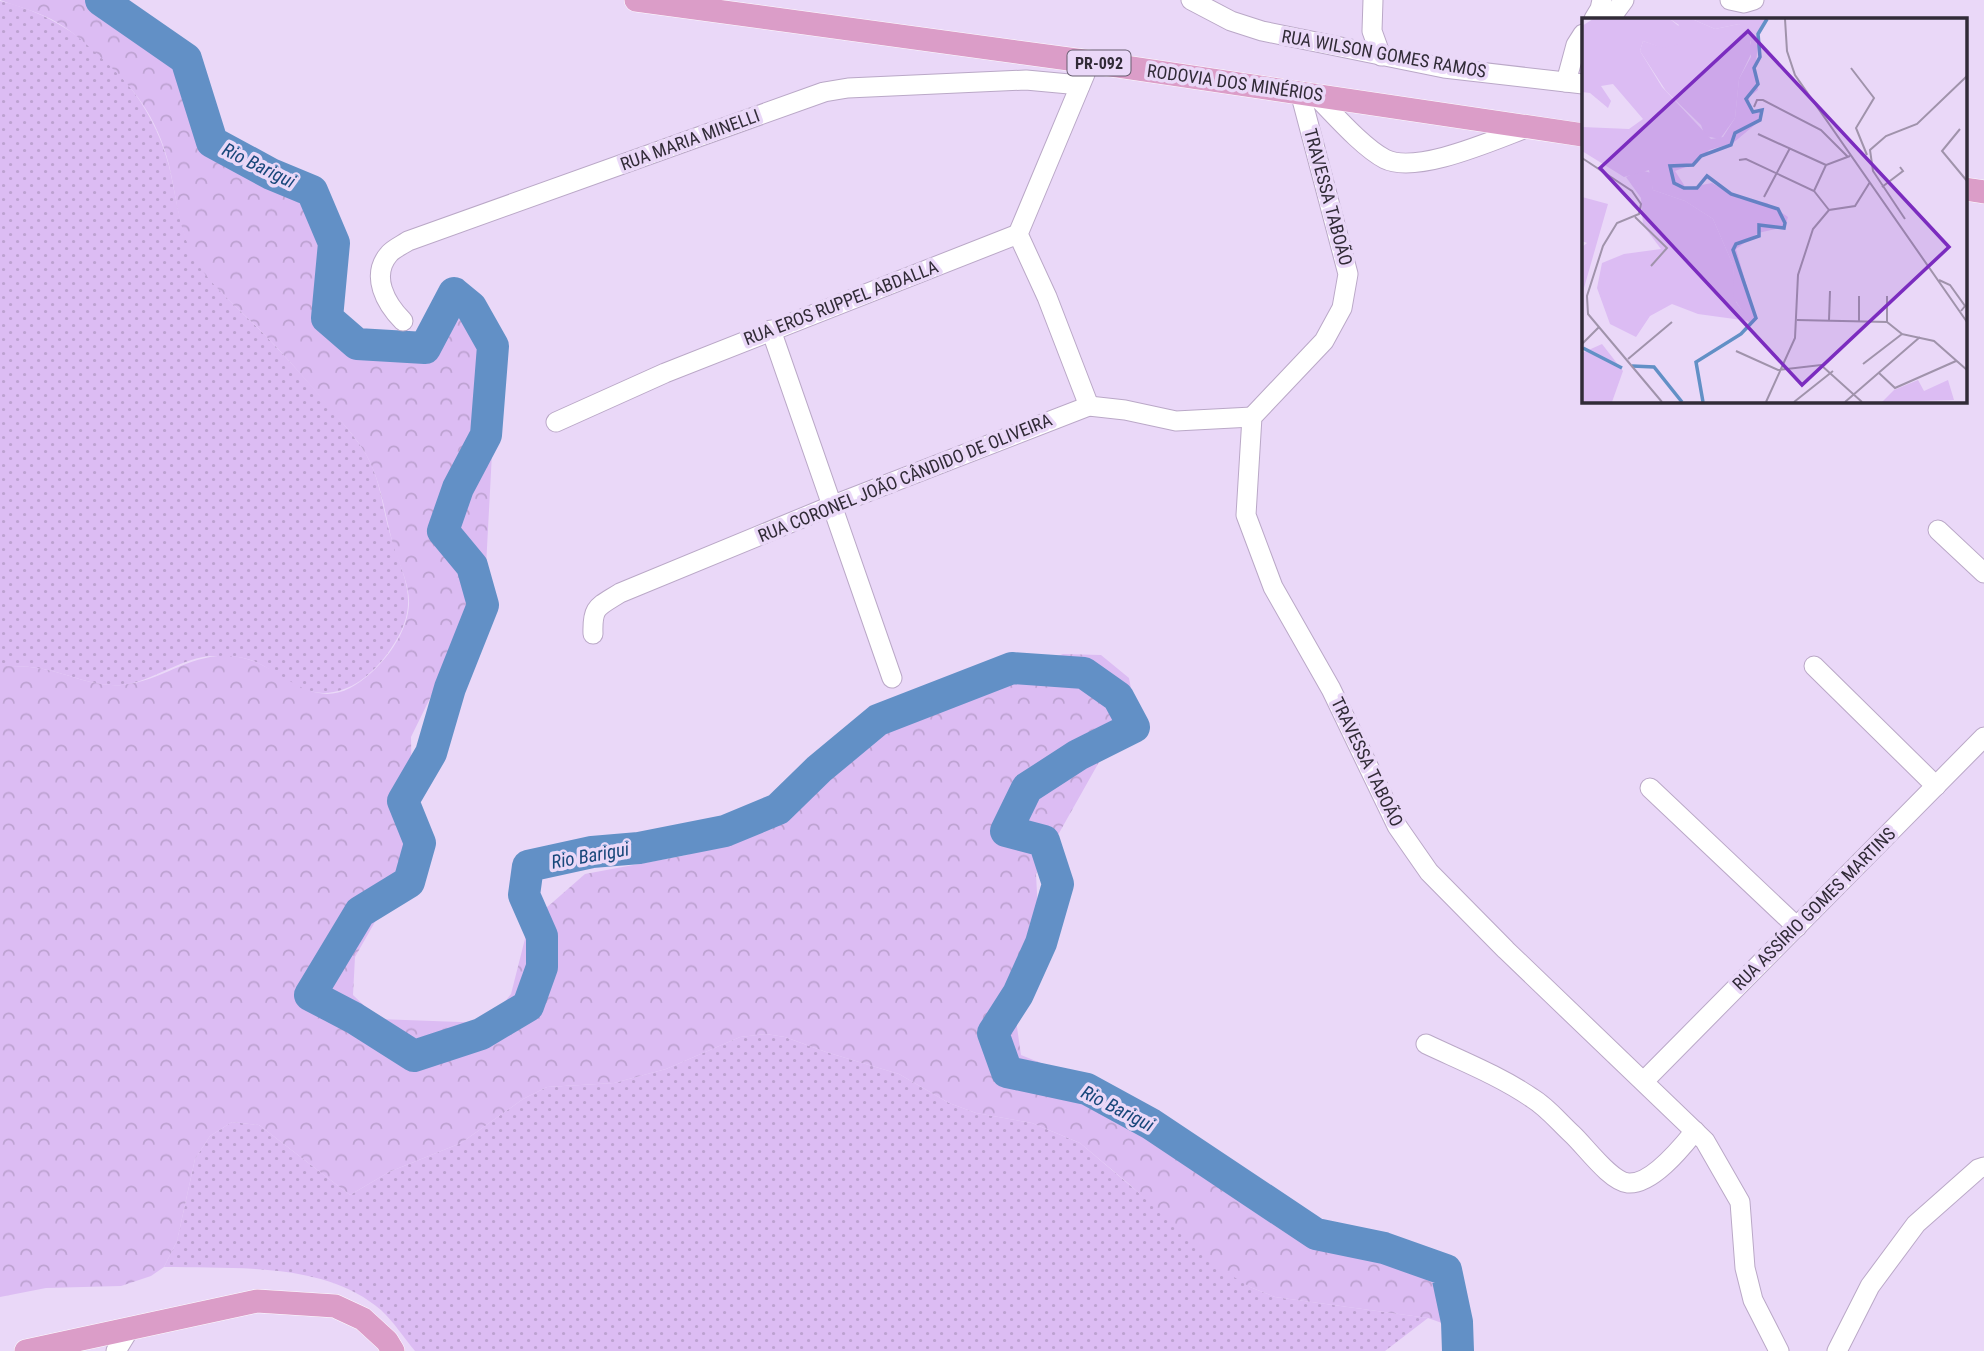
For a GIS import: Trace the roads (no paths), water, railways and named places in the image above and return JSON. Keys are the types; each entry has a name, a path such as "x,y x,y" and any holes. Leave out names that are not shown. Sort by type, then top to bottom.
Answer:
{"main road":[{"name":"RODOVIA DOS MINÉRIOS","path":"636,0 1091,62 1573,133"},
{"path":"1573,133 1582,118"},
{"path":"1966,190 1984,192"},
{"path":"26,1351 257,1301 335,1306 363,1319 387,1341 393,1351"}],"street":[{"name":"RUA WILSON GOMES RAMOS","path":"1191,0 1231,21 1262,31 1444,68 1574,83"},
{"path":"1373,0 1372,31 1381,56"},
{"path":"1595,18 1602,0"},
{"path":"1611,18 1624,0"},
{"path":"1730,0 1744,3 1754,0"},
{"path":"1574,83 1576,45 1582,36"},
{"path":"1089,406 1047,297 1018,234 1091,62"},
{"name":"RUA MARIA MINELLI","path":"402,321 388,306 382,291 381,271 388,254 408,241 824,92 848,88 1026,80 1080,85"},
{"path":"1307,93 1386,159 1411,164 1432,161 1530,127"},
{"name":"TRAVESSA TABOÃO","path":"1307,93 1348,274 1342,309 1324,341 1252,417 1246,515 1273,587 1331,689 1397,826 1429,872 1506,950 1705,1141 1740,1202 1745,1269 1754,1300 1779,1351"},
{"name":"RUA EROS RUPPEL ABDALLA","path":"556,422 665,373 1018,234"},
{"path":"771,330 892,678"},
{"name":"RUA CORONEL JOÃO CÂNDIDO DE OLIVEIRA","path":"593,634 593,616 600,605 620,593 831,506 1089,406 1125,410 1176,421 1252,417"},
{"path":"1938,530 1984,573"},
{"path":"1814,666 1936,786"},
{"name":"RUA ASSÍRIO GOMES MARTINS","path":"1644,1081 1984,737"},
{"path":"1650,788 1797,927"},
{"path":"1426,1044 1534,1098 1582,1143 1610,1174 1627,1183 1636,1182 1657,1171 1675,1156 1695,1131"},
{"path":"1837,1351 1870,1286 1916,1224 1984,1167"},
{"path":"116,1351 130,1328"}],"waterway":[{"name":"Rio Barigui","path":"101,0 186,59 212,142 271,174 312,191 334,243 327,318 357,344 425,348 454,293 471,307 493,346 486,435 458,488 443,531 472,566 483,605 450,688 431,753 403,801 420,843 409,882 360,912 310,995 354,1018 414,1056 481,1034 528,1006 542,967 542,936 524,895 528,866 592,852 639,848 725,831 778,809 819,769 878,720 1012,668 1084,673 1118,697 1134,727 1078,755 1027,788 1006,831 1044,841 1058,884 1041,943 1018,994 993,1033 1007,1072 1087,1089 1151,1124 1316,1234 1384,1248 1446,1270 1457,1322 1458,1351"}]}
